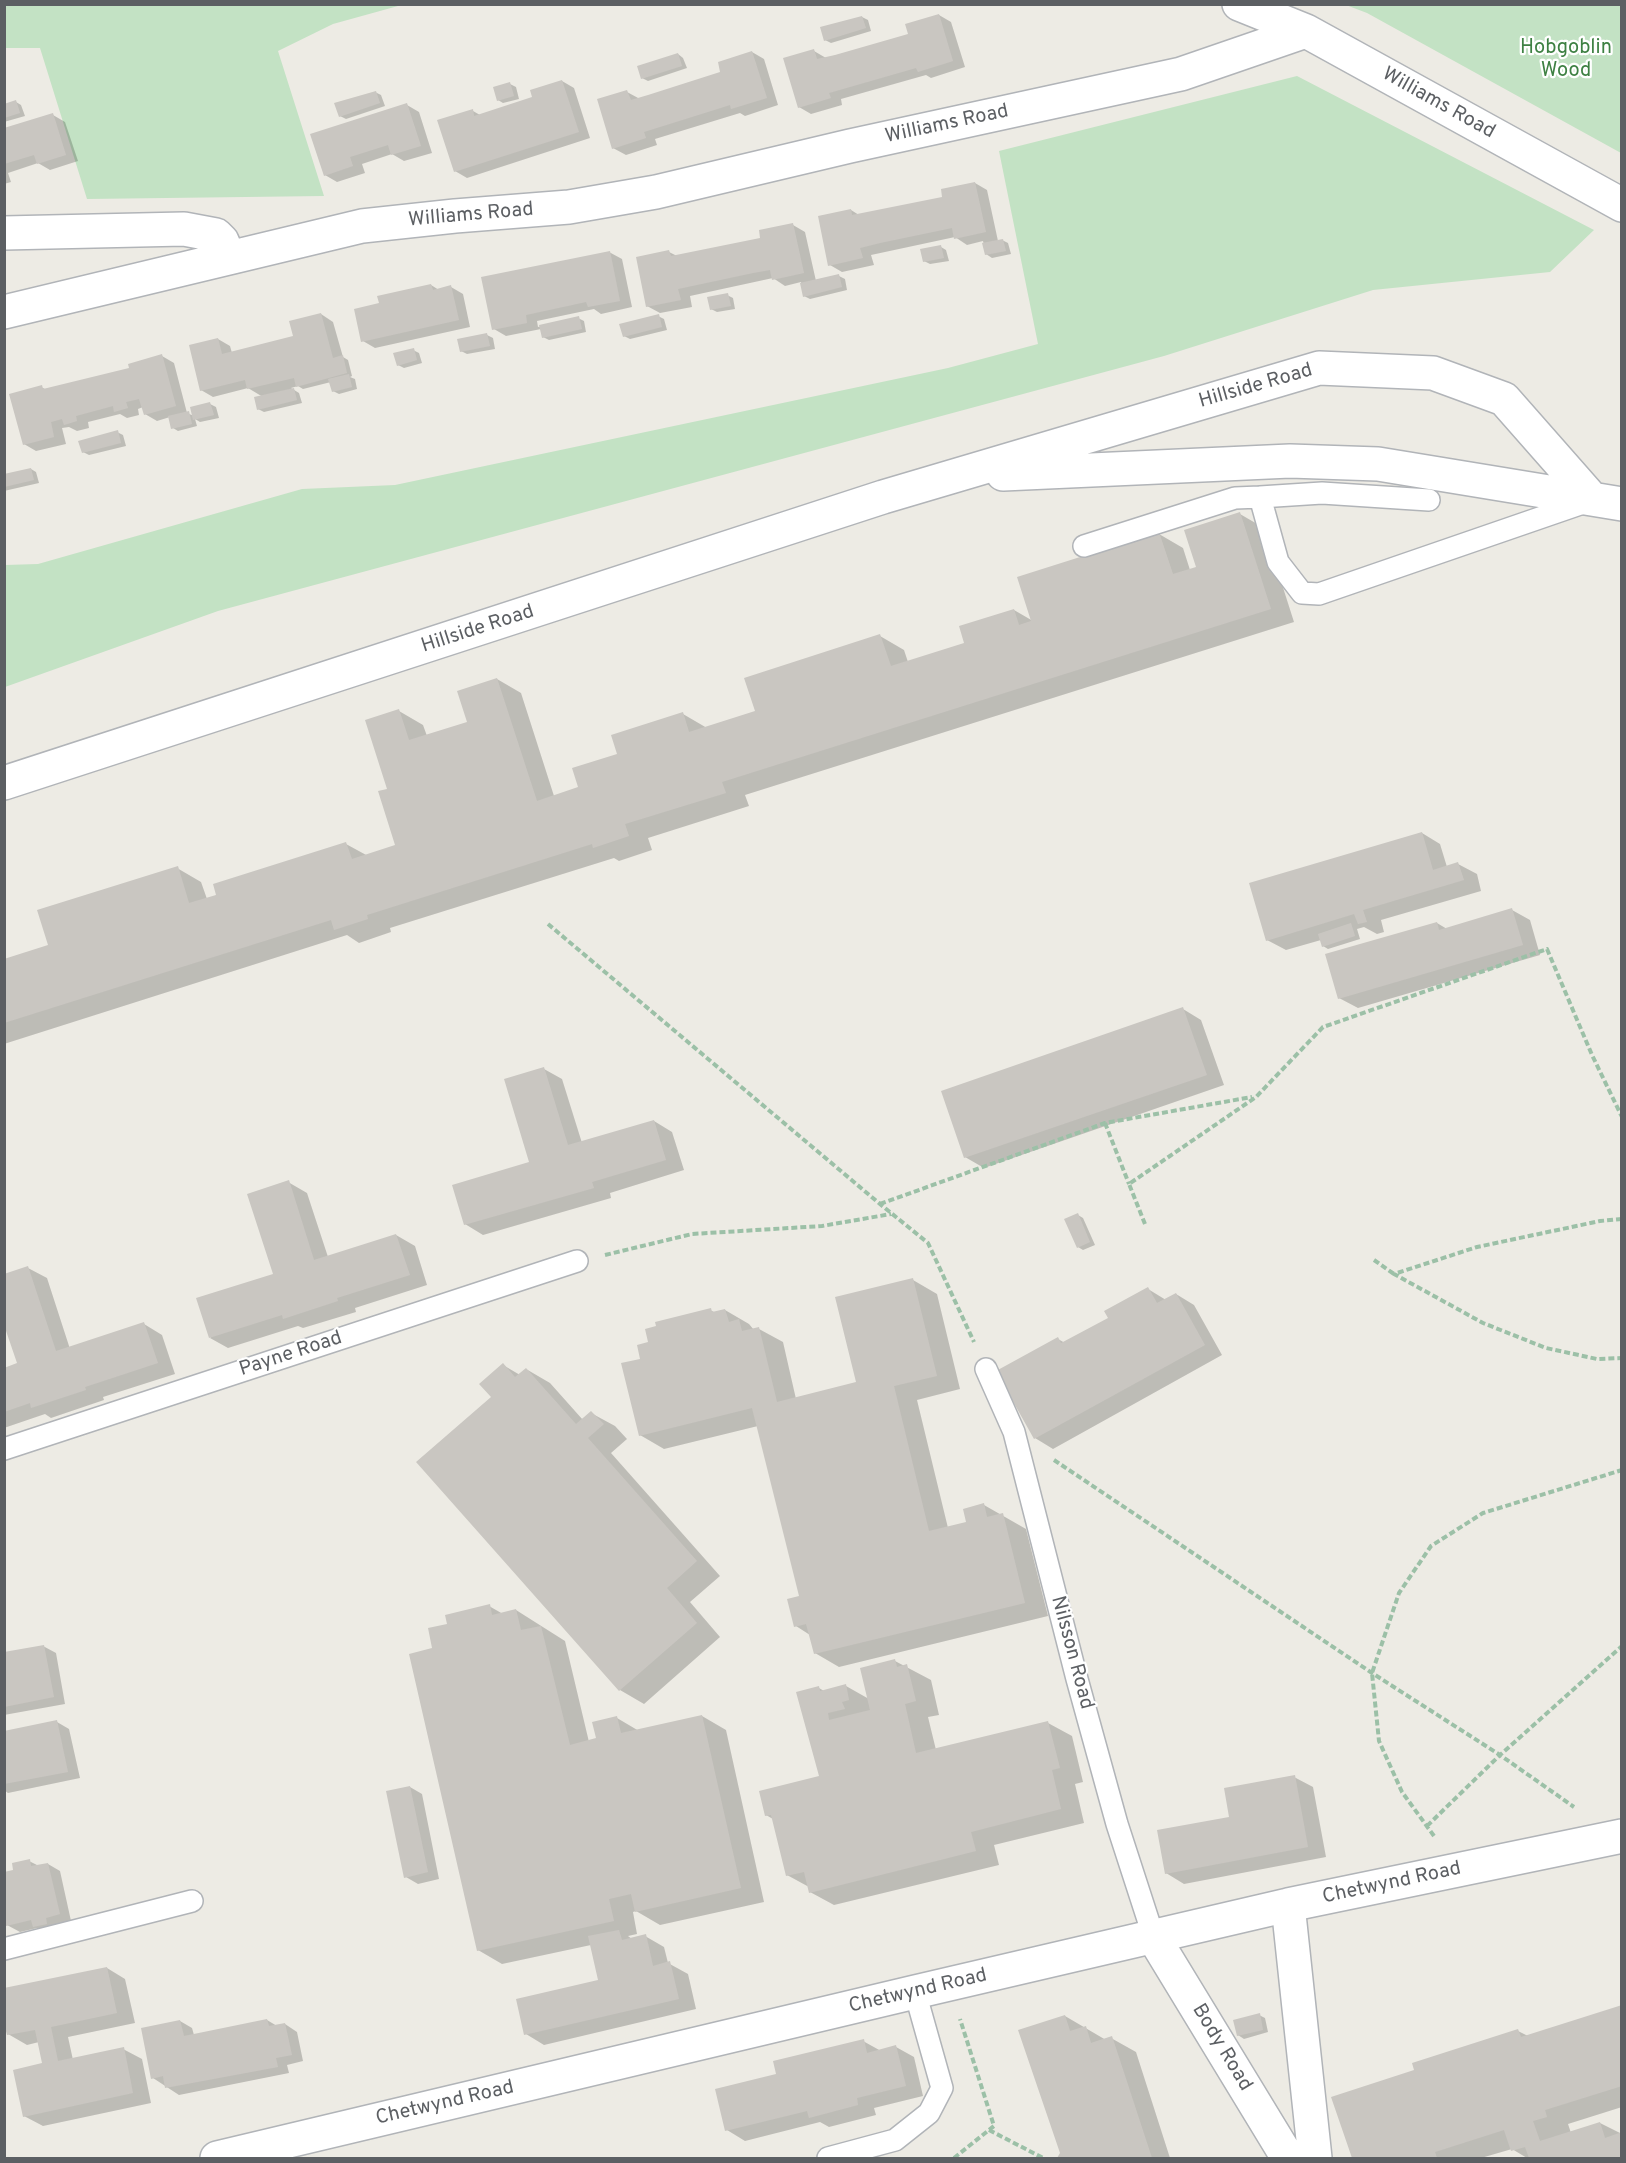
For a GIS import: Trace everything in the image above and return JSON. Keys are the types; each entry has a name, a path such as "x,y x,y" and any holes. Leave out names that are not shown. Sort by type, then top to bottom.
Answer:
{"street":[{"path":"1239,4 1306,31"},
{"name":"Williams Road","path":"4,312 362,226 569,207 656,192 850,146 1181,74 1306,31 1622,206"},
{"path":"4,232 184,229 216,235 222,241 229,257"},
{"name":"Hillside Road","path":"4,783 951,476 1319,368 1433,373 1504,399 1607,501"},
{"name":"Hillside Road","path":"951,476 1290,461 1378,464 1607,501"},
{"name":"Chetwynd Road","path":"217,2158 1288,1905 1620,1837"},
{"path":"1288,1905 1315,2158"},
{"name":"Body Road","path":"1154,1938 1288,2158"}],"lane":[{"path":"1084,546 1235,498 1322,493 1429,500"},
{"path":"1260,497 1278,562 1302,593 1319,594 1607,501"},
{"name":"Payne Road","path":"4,1449 577,1262"},
{"name":"Nilsson Road","path":"986,1369 1014,1432 1077,1679 1117,1824 1154,1938"},
{"path":"4,1949 192,1901"},
{"path":"828,2158 895,2140 929,2114 942,2088 915,1992"}],"path":[{"path":"548,924 928,1243 986,1369"},
{"path":"1129,1184 1256,1097 1323,1027 1547,949 1592,1055 1622,1117"},
{"path":"880,1204 1105,1123 1256,1097"},
{"path":"1105,1123 1145,1224"},
{"path":"577,1262 692,1234 822,1226 892,1214"},
{"path":"1394,1274 1477,1247 1600,1221 1622,1219"},
{"path":"1374,1260 1394,1274 1483,1323 1546,1348 1597,1359 1622,1358"},
{"path":"1014,1432 1620,1837"},
{"path":"1459,1870 1402,1792 1379,1740 1372,1673 1399,1593 1431,1546 1483,1513 1622,1470"},
{"path":"1427,1826 1500,1755 1622,1646"},
{"path":"989,2130 1043,2158"}],"green space":[{"path":"4,5 413,5 398,6 333,24 278,51 324,196 87,199 40,48 5,48"},
{"name":"Hobgoblin Wood","path":"1346,5 1621,5 1621,153 1367,13"},
{"path":"1297,76 1594,230 1550,272 1373,290 1164,356 218,611 5,687 5,565 38,564 302,489 395,485 948,368 1038,344 999,151"}],"building":[{"path":"939,14 953,61 918,72 916,68 829,93 831,98 798,108 783,58 814,49 817,59 835,55 908,34 905,24"},
{"path":"862,16 866,28 824,41 820,27"},
{"path":"752,51 767,98 731,109 730,105 644,132 646,138 612,149 597,99 627,90 631,100 648,95 720,72 718,62"},
{"path":"678,53 682,66 641,79 637,66"},
{"path":"562,80 579,132 454,172 437,120 473,109 474,116 532,97 530,90"},
{"path":"510,82 514,96 497,101 493,87"},
{"path":"376,91 380,103 339,117 334,103"},
{"path":"16,100 20,113 4,118 4,104"},
{"path":"407,103 421,146 391,155 388,145 350,157 353,166 324,176 310,134"},
{"path":"53,113 66,155 37,164 34,155 4,164 4,128"},
{"path":"975,182 986,232 954,239 952,228 880,243 860,248 863,258 828,266 818,216 851,209 852,215 942,197 941,189"},
{"path":"793,223 804,273 772,280 770,270 678,289 681,300 646,307 636,257 669,250 671,256 760,238 759,230"},
{"path":"1003,239 1006,251 985,255 982,243"},
{"path":"941,245 944,258 923,262 920,249"},
{"path":"610,251 620,301 588,307 586,302 526,315 527,323 492,330 481,277"},
{"path":"839,274 842,287 803,297 800,283"},
{"path":"431,284 433,290 451,285 459,320 361,342 354,309 379,303 377,296"},
{"path":"728,293 731,306 710,310 707,297"},
{"path":"321,313 333,358 343,355 347,373 296,387 294,378 247,389 245,380 200,391 189,345 218,338 222,354 293,336 289,321"},
{"path":"659,314 662,327 623,337 619,324"},
{"path":"579,316 582,329 542,338 539,325"},
{"path":"487,333 490,346 460,352 457,339"},
{"path":"414,348 417,360 397,366 393,353"},
{"path":"162,354 176,406 144,415 139,399 126,402 128,408 114,412 113,406 76,416 77,421 64,425 62,419 51,422 54,437 23,445 9,394 42,385 43,389 129,368 128,364"},
{"path":"349,374 352,387 332,392 328,379"},
{"path":"294,388 297,400 257,410 254,397"},
{"path":"210,402 214,415 193,420 190,407"},
{"path":"189,411 192,424 171,429 168,416"},
{"path":"118,430 121,443 82,453 78,441"},
{"path":"31,468 34,480 4,487 4,474"},
{"path":"1240,512 1271,609 722,782 726,793 625,824 629,836 593,848 592,844 367,915 368,919 334,930 331,920 4,1023 4,959 48,945 37,910 178,866 189,903 216,895 213,884 346,842 352,859 395,845 378,791 387,789 365,720 399,709 409,740 467,722 457,691 497,678 537,801 578,787 572,768 617,754 611,735 683,712 689,732 755,711 744,678 880,634 891,666 964,643 959,626 1014,609 1019,625 1031,621 1017,577 1159,532 1173,574 1196,567 1184,530"},
{"path":"1422,832 1433,870 1458,862 1464,880 1363,910 1367,922 1358,924 1354,914 1266,941 1249,883"},
{"path":"1512,908 1523,945 1338,999 1325,954 1437,922 1439,930"},
{"path":"1351,923 1355,936 1322,947 1318,934"},
{"path":"1183,1007 1207,1075 964,1158 941,1091"},
{"path":"544,1067 568,1145 654,1120 666,1160 592,1182 594,1188 464,1225 452,1185 529,1162 504,1079"},
{"path":"289,1180 314,1260 396,1234 410,1275 337,1298 338,1301 283,1319 282,1315 209,1338 196,1298 273,1274 247,1194"},
{"path":"1078,1213 1090,1242 1077,1248 1064,1219"},
{"path":"28,1266 56,1351 144,1322 158,1363 31,1408 30,1403 4,1412 4,1368 17,1363 4,1325 4,1274"},
{"path":"913,1278 937,1376 894,1386 929,1531 966,1522 963,1509 984,1503 987,1517 1003,1513 1025,1603 814,1654 806,1624 794,1627 787,1599 799,1596 752,1408 639,1436 621,1363 640,1359 637,1345 648,1342 645,1329 656,1326 655,1322 711,1308 712,1312 725,1309 729,1322 739,1319 742,1331 759,1327 777,1402 856,1382 835,1297"},
{"path":"1148,1287 1157,1303 1176,1293 1205,1345 1034,1439 996,1371 1058,1337 1061,1343 1108,1318 1104,1311"},
{"path":"503,1363 515,1377 526,1368 576,1424 591,1411 604,1424 588,1438 697,1561 667,1588 697,1623 619,1691 416,1462 491,1397 479,1384"},
{"path":"490,1604 492,1615 516,1609 521,1630 541,1626 570,1745 596,1738 592,1722 617,1716 621,1733 702,1715 741,1888 635,1912 631,1894 609,1899 614,1921 477,1951 409,1654 432,1648 428,1628 447,1624 445,1615"},
{"path":"44,1645 54,1697 4,1707 4,1652"},
{"path":"895,1659 897,1667 907,1664 916,1701 905,1704 916,1753 1048,1721 1060,1768 1052,1770 1061,1809 971,1832 976,1851 809,1893 804,1872 786,1876 771,1815 765,1816 759,1791 819,1776 796,1692 819,1686 820,1691 846,1684 849,1700 842,1702 845,1709 828,1713 829,1720 870,1710 860,1668"},
{"path":"57,1720 68,1772 4,1784 4,1731"},
{"path":"1295,1775 1308,1847 1165,1874 1157,1830 1229,1817 1224,1788"},
{"path":"410,1786 428,1872 404,1878 386,1791"},
{"path":"30,1859 31,1866 48,1863 60,1914 46,1918 47,1924 33,1927 31,1920 6,1926 4,1872 13,1870 12,1863"},
{"path":"619,1930 622,1940 646,1934 653,1966 670,1961 679,1999 524,2035 516,1999 598,1980 588,1936"},
{"path":"107,1967 117,2013 51,2027 58,2061 124,2047 133,2093 23,2117 13,2070 42,2063 35,2030 7,2035 4,2024 4,1988"},
{"path":"1622,2005 1622,2086 1545,2110 1547,2117 1533,2121 1540,2141 1600,2122 1605,2138 1622,2132 1622,2158 1529,2158 1525,2147 1511,2151 1504,2130 1435,2152 1437,2158 1352,2158 1331,2097 1414,2070 1412,2063 1518,2029 1521,2037"},
{"path":"1260,2013 1263,2030 1237,2036 1233,2020"},
{"path":"1065,2015 1070,2031 1086,2026 1091,2043 1112,2036 1152,2158 1057,2158 1060,2153 1018,2030"},
{"path":"267,2019 269,2026 285,2023 292,2055 276,2058 278,2067 165,2088 163,2076 151,2079 141,2028 180,2020 184,2036"},
{"path":"864,2039 867,2053 896,2045 906,2086 857,2098 858,2105 809,2118 807,2111 725,2131 715,2089 776,2074 773,2061"}]}
